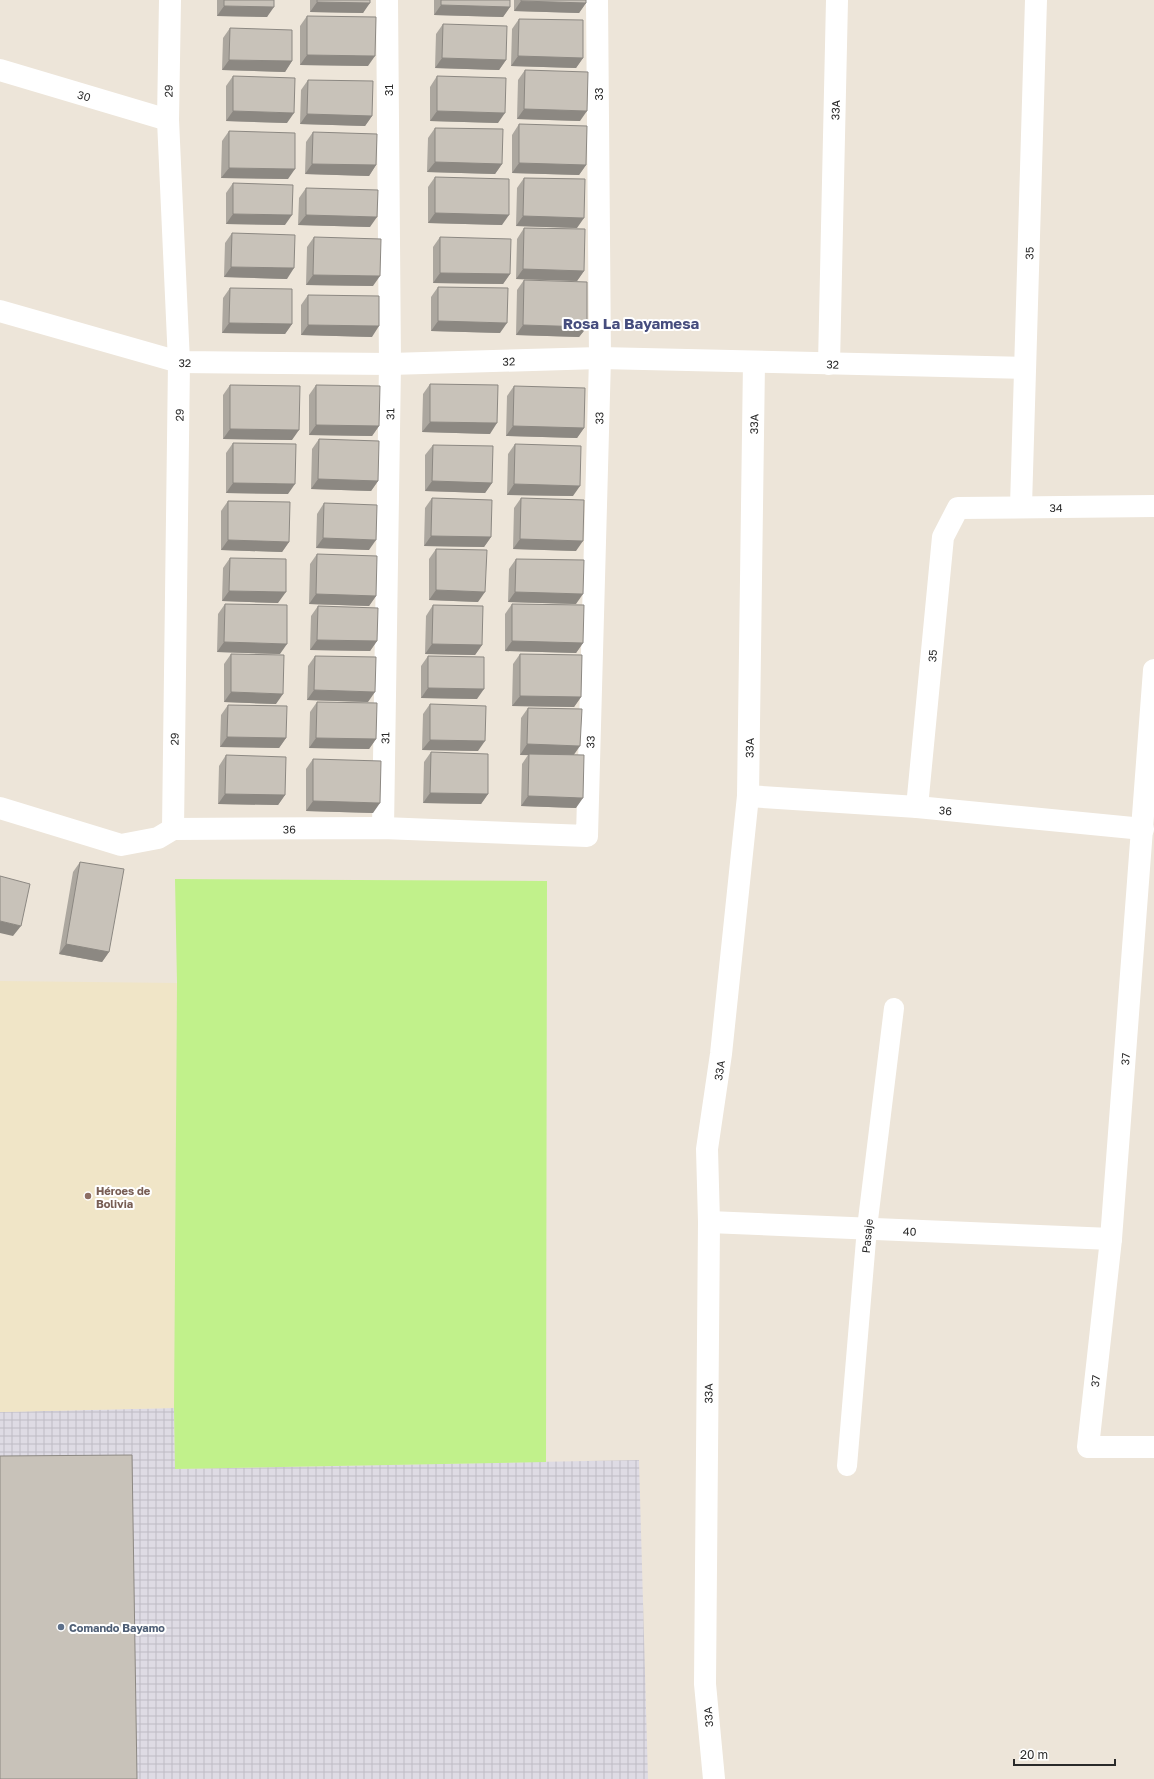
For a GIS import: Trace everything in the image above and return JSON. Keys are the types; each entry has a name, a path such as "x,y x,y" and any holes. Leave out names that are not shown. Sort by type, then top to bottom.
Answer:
{"street":[{"name":"29","path":"170,0 168,120 179,362 173,829"},
{"name":"31","path":"383,828 390,364 387,0"},
{"name":"33","path":"586,836 600,358 597,0"},
{"name":"33A","path":"829,364 837,0"},
{"name":"35","path":"1021,506 1024,368 1033,158 1036,0"},
{"name":"30","path":"0,70 168,120"},
{"name":"32","path":"0,311 179,362 390,364 600,358 1024,368"},
{"name":"33A","path":"714,1779 705,1684 709,1222 707,1148 721,1054 748,796 754,362"},
{"name":"34","path":"958,508 1021,506 1154,506"},
{"name":"35","path":"917,807 943,537 958,508"},
{"name":"37","path":"1154,670 1111,1239 1088,1447 1154,1447"},
{"name":"36","path":"748,796 917,807 1143,829"},
{"name":"36","path":"0,808 121,845 158,838 173,829 383,828 586,836"},
{"name":"40","path":"709,1222 1111,1239"}],"lane":[{"name":"Pasaje","path":"847,1466 867,1228 894,1008"}],"shaded area":[{"name":"Héroes de Bolivia","path":"0,981 177,983 174,1408 0,1412"},
{"path":"174,1408 175,1469 639,1460 648,1779 0,1779 0,1412"}],"green space":[{"path":"175,879 547,881 546,1462 175,1469 174,1408 177,983"}],"building":[{"path":"224,0 274,0 274,7 224,6"},
{"path":"317,0 370,0 370,3 317,2"},
{"path":"441,0 510,0 510,7 441,5"},
{"path":"586,0 586,3 521,1"},
{"path":"307,16 376,17 375,56 307,55"},
{"path":"519,19 583,20 583,58 518,56"},
{"path":"443,24 507,26 506,60 442,58"},
{"path":"230,28 292,30 292,61 229,60"},
{"path":"525,70 588,72 587,111 524,109"},
{"path":"233,76 295,78 294,113 233,111"},
{"path":"437,76 506,78 505,113 437,111"},
{"path":"308,80 373,81 372,116 307,114"},
{"path":"519,124 587,126 586,165 519,163"},
{"path":"435,128 503,129 502,164 435,162"},
{"path":"229,131 295,133 295,169 229,168"},
{"path":"313,132 377,134 376,165 312,164"},
{"path":"435,177 509,179 509,215 435,213"},
{"path":"524,178 585,179 584,218 523,216"},
{"path":"233,183 293,185 292,215 233,214"},
{"path":"306,188 378,190 377,217 306,215"},
{"path":"524,228 585,229 584,271 523,269"},
{"path":"232,233 295,235 294,268 231,267"},
{"path":"314,237 381,239 380,276 313,275"},
{"path":"440,237 511,239 510,274 440,273"},
{"path":"524,280 587,282 587,327 523,325"},
{"path":"438,287 508,288 507,323 438,321"},
{"path":"230,288 292,289 292,324 229,323"},
{"path":"308,295 379,296 379,326 308,325"},
{"path":"430,384 498,385 497,423 430,422"},
{"path":"230,385 300,386 299,430 230,429"},
{"path":"316,385 380,386 379,426 316,425"},
{"path":"514,386 585,388 584,428 513,426"},
{"path":"319,439 379,441 378,481 318,479"},
{"path":"233,443 296,444 295,484 233,483"},
{"path":"515,444 581,446 580,486 514,484"},
{"path":"433,445 493,446 492,483 432,481"},
{"path":"432,498 492,500 491,537 431,536"},
{"path":"521,498 584,500 583,541 520,539"},
{"path":"228,501 290,502 289,542 228,540"},
{"path":"324,503 377,505 376,540 323,538"},
{"path":"436,549 487,550 485,592 436,590"},
{"path":"317,554 377,556 376,596 316,594"},
{"path":"230,558 286,559 286,592 229,591"},
{"path":"516,559 584,560 583,594 515,592"},
{"path":"225,604 287,605 287,644 224,642"},
{"path":"512,604 584,605 583,643 512,641"},
{"path":"433,605 483,606 482,645 432,644"},
{"path":"318,606 378,608 377,641 317,640"},
{"path":"231,654 284,655 283,694 231,692"},
{"path":"520,654 582,655 581,697 520,696"},
{"path":"315,656 376,657 375,692 314,690"},
{"path":"428,656 484,657 484,689 428,688"},
{"path":"317,702 377,703 376,739 316,738"},
{"path":"430,704 486,706 485,741 430,740"},
{"path":"228,705 287,706 286,738 227,737"},
{"path":"528,708 582,709 580,746 527,744"},
{"path":"431,752 488,754 488,794 430,793"},
{"path":"529,754 584,755 583,798 528,796"},
{"path":"226,755 286,757 285,795 225,794"},
{"path":"313,759 381,761 380,803 313,801"},
{"path":"80,862 124,869 109,952 66,944"},
{"path":"0,876 30,884 21,926 0,921"},
{"name":"Comando Bayamo","path":"132,1455 137,1779 0,1779 0,1456"}],"place":[{"name":"Héroes de Bolivia","path":"88,1196"},
{"name":"Comando Bayamo","path":"61,1627"}],"district":[{"name":"Rosa La Bayamesa","path":"631,323"}]}
